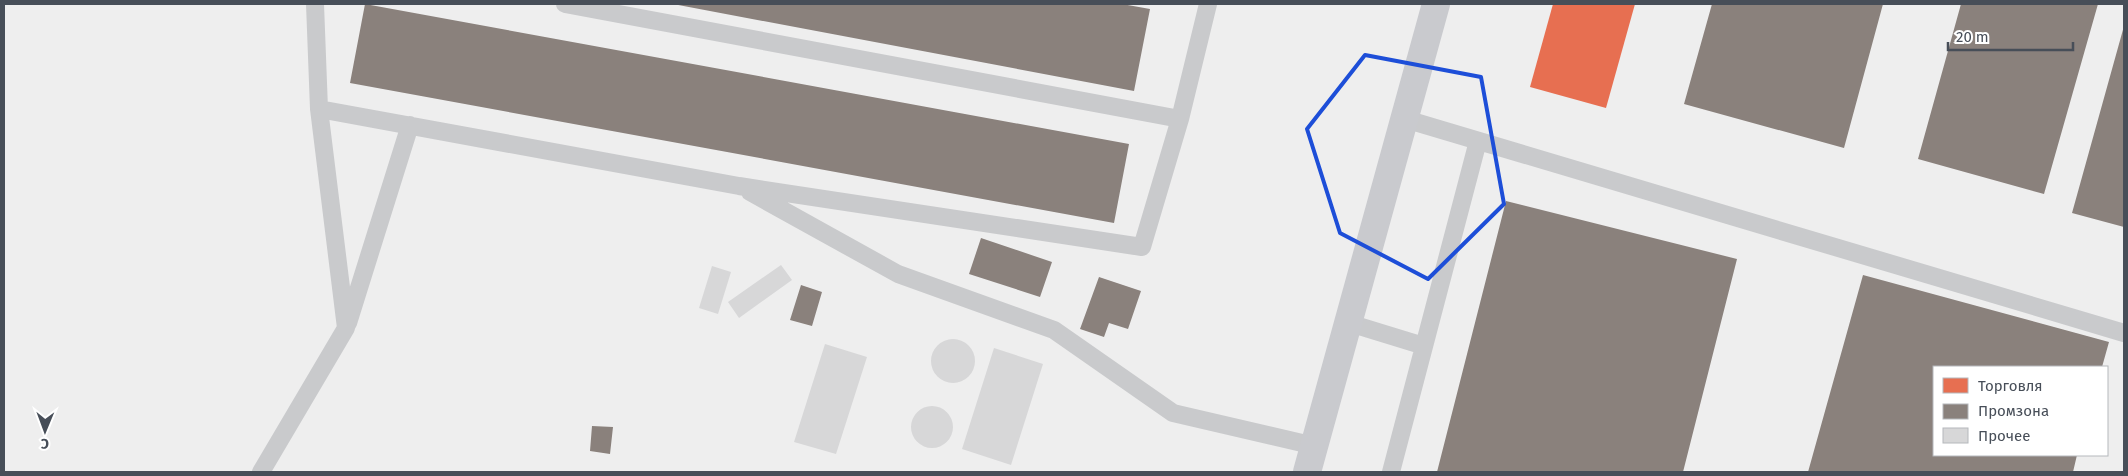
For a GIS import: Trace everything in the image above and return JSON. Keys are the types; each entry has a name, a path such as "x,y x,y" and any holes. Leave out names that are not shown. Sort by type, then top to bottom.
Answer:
{"street":[{"path":"1307,472 1436,4"}],"lane":[{"path":"315,4 319,109 346,328"},
{"path":"565,4 1180,119"},
{"path":"319,109 739,186 1142,247 1180,119 1208,4"},
{"path":"1405,119 2124,333"},
{"path":"261,472 346,328 410,125"},
{"path":"1391,472 1478,140"},
{"path":"739,186 898,274 1054,330 1173,414 1315,446"},
{"path":"1349,323 1424,346"}],"highlighted area":[{"path":"1365,55 1481,77 1504,204 1428,279 1340,233 1307,129"}],"building: Торговля":[{"path":"1553,4 1635,4 1606,108 1530,87"}],"building: Промзона":[{"path":"365,4 1129,144 1114,223 350,83"},
{"path":"673,4 1122,4 1150,9 1134,91"},
{"path":"1712,4 1883,4 1844,148 1684,104"},
{"path":"1961,4 2098,4 2044,194 1918,159"},
{"path":"2124,26 2124,227 2072,213"},
{"path":"1506,201 1737,259 1683,472 1437,472"},
{"path":"981,238 1052,262 1040,297 969,274"},
{"path":"1863,275 2109,342 2102,366 1933,366 1933,456 2077,456 2073,472 1808,472"},
{"path":"1099,277 1141,291 1128,329 1109,323 1104,337 1080,329"},
{"path":"801,285 822,292 812,326 790,320"},
{"path":"592,426 613,427 610,454 590,451"}],"building: Прочее":[{"path":"781,265 792,280 739,318 728,302"},
{"path":"712,266 731,272 718,314 699,308"},
{"path":"957,339 969,345 974,352 974,370 969,377 962,382 949,383 941,380 934,373 931,357 934,349 941,342"},
{"path":"825,344 867,357 836,454 794,442"},
{"path":"994,348 1043,364 1011,465 962,449"},
{"path":"932,406 947,412 953,427 947,442 932,448 917,442 911,427 917,412"}]}
